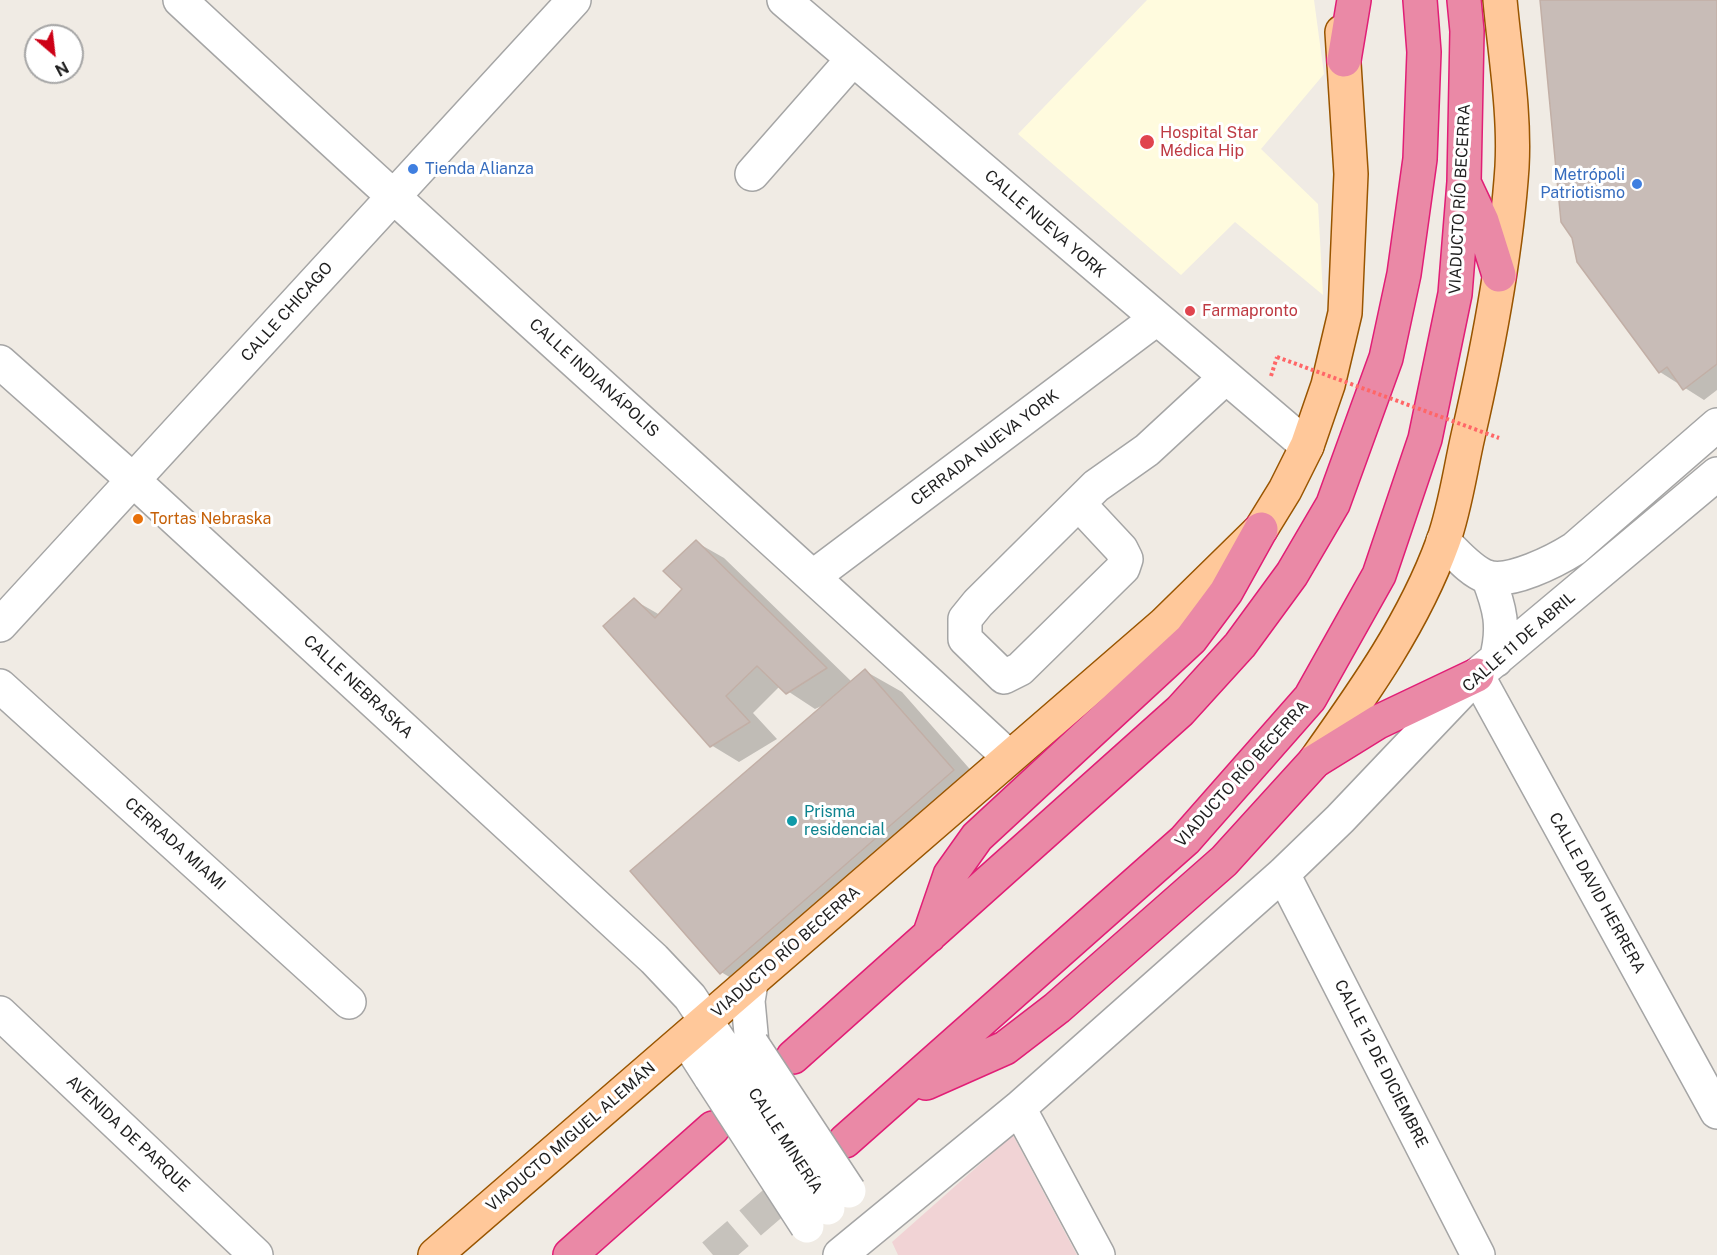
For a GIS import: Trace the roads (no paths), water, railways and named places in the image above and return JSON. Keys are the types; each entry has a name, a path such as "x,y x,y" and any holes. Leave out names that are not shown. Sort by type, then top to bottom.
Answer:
{"highway":[{"path":"1344,60 1354,0"},
{"path":"793,1058 1180,711 1239,645 1292,574 1333,504 1386,358 1404,274 1420,159 1424,52 1420,0"},
{"name":"VIADUCTO RÍO BECERRA","path":"845,1141 1185,840 1310,698 1379,575 1425,439 1455,294 1464,182 1467,31 1464,0"},
{"path":"1464,182 1482,221 1499,275"},
{"path":"928,937 950,875 977,837 1191,639 1226,592 1261,529"},
{"path":"894,1098 1005,1048 1057,1008 1224,861 1315,761 1378,722 1487,667"},
{"path":"570,1255 713,1128"}],"main road":[{"name":"VIADUCTO RÍO BECERRA","path":"697,1029 1008,756 1164,624 1261,529 1285,490 1307,446 1328,385 1345,313 1351,174 1339,0"},
{"path":"1315,761 1380,669 1417,600 1443,541 1476,400 1499,275 1512,167 1511,122 1500,0"},
{"name":"VIADUCTO MIGUEL ALEMÁN","path":"435,1255 697,1029"}],"street":[{"name":"CALLE INDIANÁPOLIS","path":"180,0 392,197 814,576 1008,756"},
{"name":"CALLE CHICAGO","path":"0,625 574,0"},
{"name":"CALLE NUEVA YORK","path":"784,0 1307,446"},
{"path":"752,174 853,59"},
{"name":"CERRADA NUEVA YORK","path":"814,576 1156,319"},
{"name":"CALLE NEBRASKA","path":"0,362 133,480 654,959 690,997 697,1029"},
{"path":"1078,504 1122,549 1126,558 1123,567 1020,669 1004,677 965,639 965,619 1078,504 1096,486 1147,450 1226,378"},
{"path":"1443,541 1470,566 1488,577 1520,574 1550,565 1574,549 1717,425"},
{"name":"CALLE 11 DE ABRIL","path":"1283,874 1340,819 1487,667 1717,474"},
{"path":"1487,667 1502,636 1499,606 1488,577"},
{"name":"CALLE DAVID HERRERA","path":"1487,667 1717,1112"},
{"name":"CERRADA MIAMI","path":"0,686 350,1002"},
{"path":"857,1249 898,1208 1019,1108 1283,874"},
{"name":"CALLE 12 DE DICIEMBRE","path":"1283,874 1478,1255"},
{"path":"732,1061 751,983"},
{"name":"AVENIDA DE PARQUE","path":"0,1013 256,1255"},
{"name":"CALLE MINERÍA","path":"697,1029 732,1061 857,1249"},
{"path":"1019,1108 1098,1255"},
{"path":"828,1208 861,1198 898,1208"},
{"name":"CALLE MINERÍA","path":"825,1255 828,1208"}],"tunnel":[{"path":"713,1255 807,1174"}],"place":[{"name":"Hospital Star Médica Hip","path":"1147,142"},
{"name":"Tienda Alianza","path":"413,169"},
{"name":"Metrópoli Patriotismo","path":"1637,184"},
{"name":"Farmapronto","path":"1190,311"},
{"name":"Tortas Nebraska","path":"138,519"},
{"name":"Prisma residencial","path":"792,821"}]}
